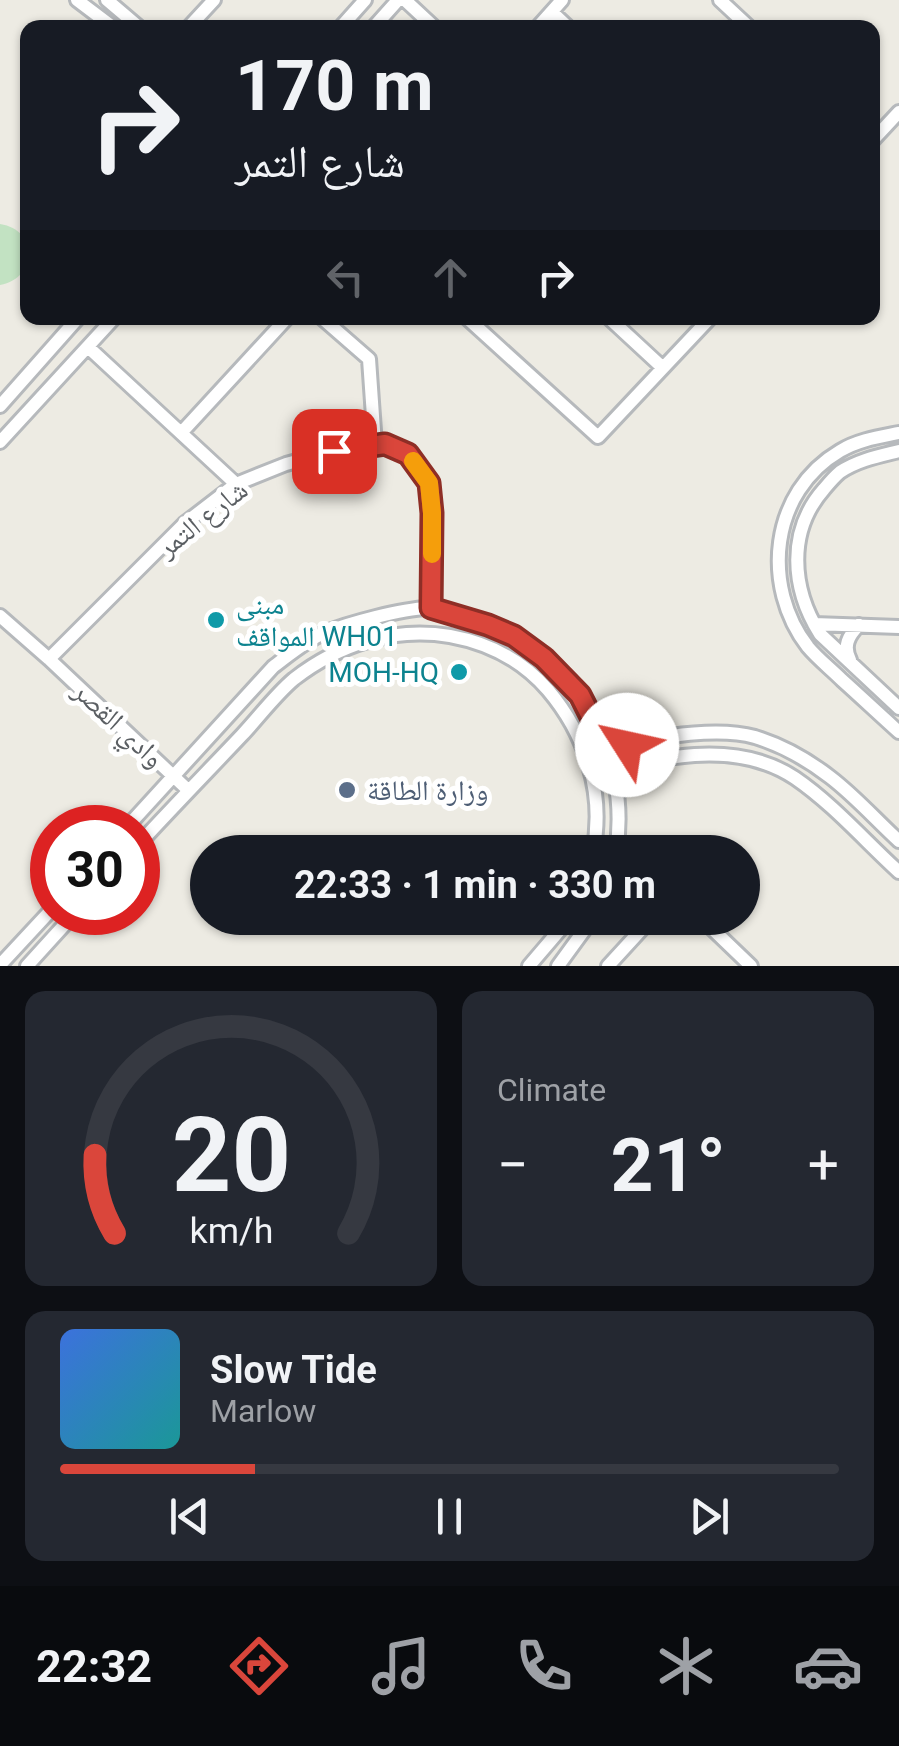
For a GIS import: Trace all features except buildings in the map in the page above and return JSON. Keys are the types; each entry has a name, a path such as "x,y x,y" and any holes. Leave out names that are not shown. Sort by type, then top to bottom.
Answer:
{"street":[{"path":"77,0 103,20"},
{"path":"106,0 130,20"},
{"path":"195,20 214,0"},
{"path":"347,20 365,0"},
{"path":"381,20 402,0 426,20"},
{"path":"545,20 562,0"},
{"path":"720,0 741,20"},
{"path":"552,12 561,20"},
{"path":"880,133 899,112"},
{"path":"0,406 72,325"},
{"path":"0,442 108,325"},
{"path":"181,433 281,325"},
{"path":"330,325 369,359 375,445 385,444 408,454 429,483 431,608"},
{"path":"475,325 598,437 703,325"},
{"path":"617,325 663,368"},
{"path":"88,347 236,484"},
{"path":"899,433 857,443 819,466 789,508 778,548 777,574 786,611 809,648 899,732"},
{"name":"شارع التمر","path":"49,659 184,524 236,484 286,464 375,445"},
{"path":"899,451 874,457 838,474 811,504 797,540 798,578 805,608 820,634 899,708"},
{"path":"778,548 797,548"},
{"path":"146,805 273,667 300,646 324,633 387,615 431,608 514,636 544,658 580,695 614,770 616,835"},
{"name":"وادي القصر","path":"0,616 188,790"},
{"path":"814,624 899,626"},
{"path":"851,663 846,644 859,626"},
{"path":"160,821 292,681 344,649 377,636 435,634 482,643 504,654 544,686 567,713 592,777 598,814 595,835"},
{"path":"585,754 711,732 752,736 787,750 830,777 899,841"},
{"path":"655,740 659,760"},
{"path":"592,777 659,760 707,754 760,761 792,776 814,793 899,872"},
{"path":"0,965 30,933"},
{"path":"27,966 55,935"},
{"path":"529,966 555,935"},
{"path":"558,966 581,935"},
{"path":"608,966 636,935"},
{"path":"719,935 751,966"}],"green space":[{"path":"0,224 20,233 20,275 0,285"}],"slow traffic":[{"path":"413,461 429,483 432,554"}],"place":[{"name":"مبنى المواقف WH01","path":"216,620"},
{"name":"MOH-HQ","path":"459,672"},
{"name":"وزارة الطاقة","path":"347,790"}],"route":[{"path":"334,451 385,444 408,454 429,483 431,608 514,636 544,658 580,695 607,748 627,745"}]}
